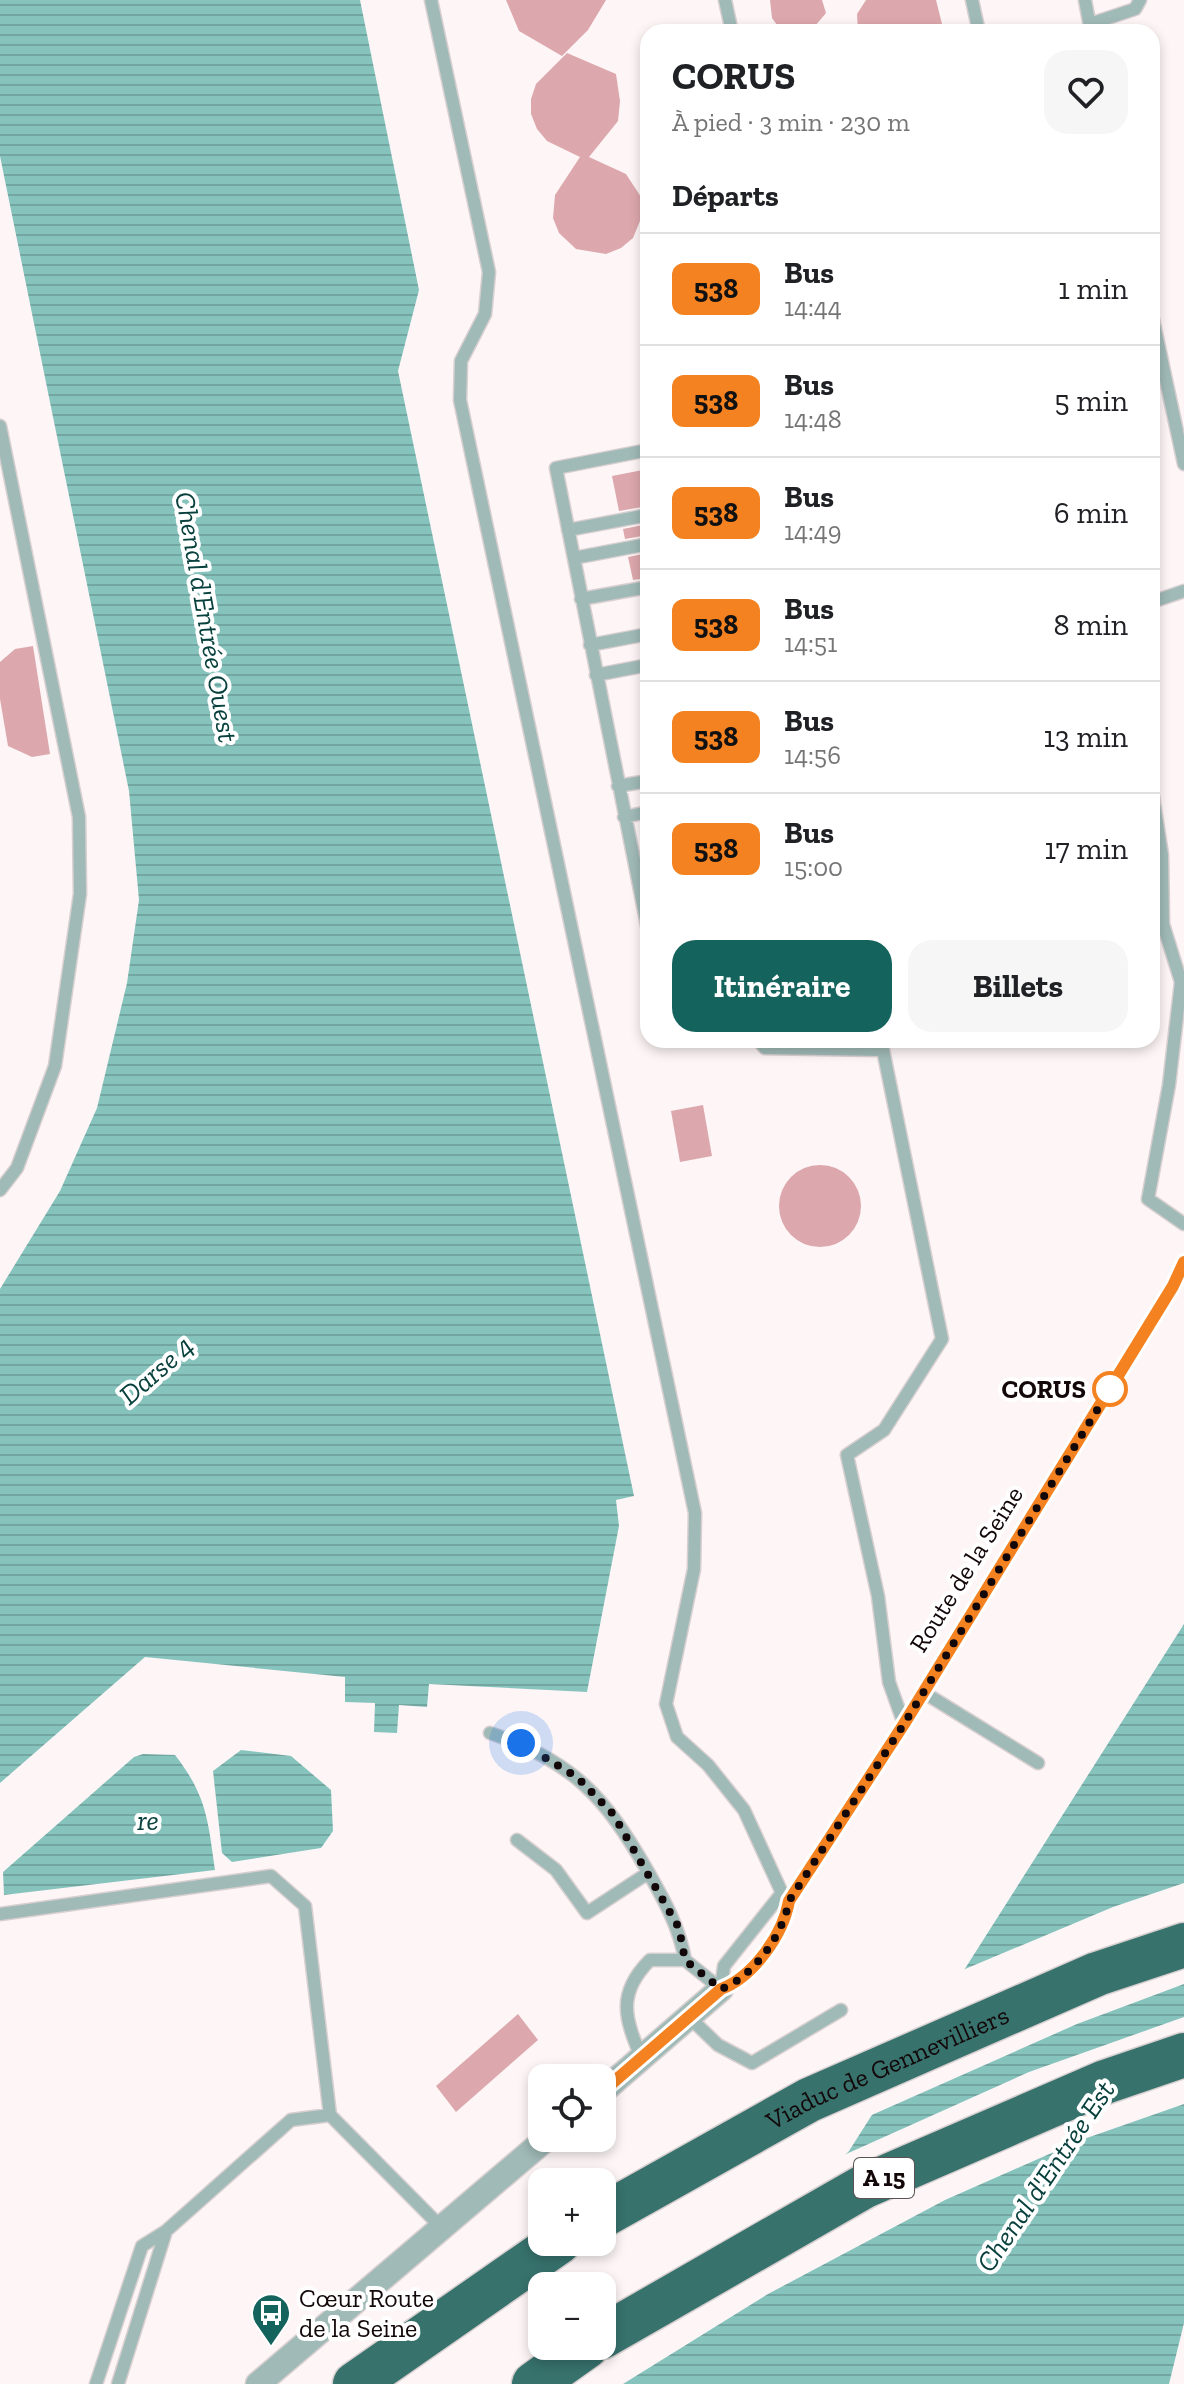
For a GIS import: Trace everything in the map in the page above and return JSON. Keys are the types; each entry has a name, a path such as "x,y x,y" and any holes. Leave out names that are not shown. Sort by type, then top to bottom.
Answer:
{"highway":[{"name":"Viaduc de Gennevilliers","path":"616,2208 809,2100 1097,1974 1184,1945"},
{"name":"A 15","path":"616,2329 865,2186 1105,2082 1184,2055"},
{"path":"355,2384 539,2256"},
{"path":"534,2384 567,2360"}],"street":[{"name":"Route de la Seine","path":"616,2080 721,1989"},
{"path":"258,2384 530,2152"}],"lane":[{"path":"431,0 489,272 485,314 461,361 460,400 695,1513 694,1569 666,1704 677,1737 708,1765 744,1810 785,1897"},
{"path":"725,0 730,24"},
{"path":"972,0 977,24"},
{"path":"1085,0 1090,24"},
{"path":"1100,24 1135,9 1140,0"},
{"path":"1160,352 1184,464"},
{"path":"0,426 79,817 80,894 55,1066 17,1168 0,1190"},
{"path":"640,452 556,468 624,817 640,879"},
{"path":"568,530 640,516"},
{"path":"574,558 640,546"},
{"path":"581,599 640,588"},
{"path":"1160,599 1184,591"},
{"path":"590,645 640,636"},
{"path":"596,675 640,667"},
{"path":"618,786 640,782"},
{"path":"624,817 640,814"},
{"path":"1160,842 1163,924 1181,982 1169,1085 1148,1199 1184,1224"},
{"path":"882,1048 942,1339 884,1430 847,1455 878,1596 889,1682 904,1724"},
{"name":"Route de la Seine","path":"785,1897 786,1920 770,1945 738,1983 721,1989 724,1966 785,1897 904,1724 1173,1286 1184,1262"},
{"path":"923,1692 1038,1763"},
{"path":"490,1733 540,1752 577,1777 613,1814 679,1928 685,1960"},
{"path":"517,1840 556,1870 587,1913 648,1873"},
{"path":"0,1914 271,1876 305,1906 330,2115 441,2227"},
{"path":"642,2059 629,2027 626,1996 635,1975 650,1960 685,1960 721,1989"},
{"path":"689,2017 718,2045 752,2063 841,2010"},
{"path":"96,2384 142,2246 166,2231 291,2120 330,2115"},
{"path":"118,2384 166,2231"}],"water":[{"path":"0,0 360,0 419,290 398,371 634,1496 616,1500 619,1526 587,1692 429,1684 427,1707 399,1705 397,1733 374,1732 375,1703 345,1702 345,1677 145,1657 0,1783 0,1289 60,1191 97,1108 127,983 139,900 129,791 0,156"},
{"name":"Chenal d'Entrée Est","path":"1184,1624 1184,2323 1169,2384 616,2384 849,2151"},
{"path":"241,1750 291,1756 331,1790 333,1831 321,1848 232,1862 222,1853 213,1771"},
{"name":"re","path":"143,1754 175,1755 186,1770 200,1796 215,1870 4,1895 3,1872 134,1757"}],"pier":[{"path":"1184,1883 1184,1984 1077,2024 865,2118 958,1972 1113,1907"},
{"path":"1184,2017 1184,2104 1081,2140 945,2200 768,2294 623,2384 612,2384 835,2159 1029,2072"}],"building":[{"path":"506,0 606,0 588,30 562,56 519,31"},
{"path":"770,0 822,0 826,13 817,24 776,24 772,18"},
{"path":"866,0 936,0 942,24 858,24 857,14"},
{"path":"567,53 616,74 620,101 618,121 589,157 626,174 640,195 640,221 633,238 621,248 606,254 576,249 559,233 553,218 555,195 580,157 547,141 537,129 531,114 531,99 536,84"},
{"path":"640,471 640,507 619,511 612,476"},
{"path":"640,526 640,536 625,539 623,529"},
{"path":"640,555 640,579 633,580 628,557"},
{"path":"33,646 50,754 32,757 8,746 0,699 0,662 15,649"},
{"path":"703,1105 712,1156 680,1162 671,1111"},
{"path":"820,1165 836,1168 849,1177 858,1190 861,1206 858,1222 849,1235 836,1244 820,1247 804,1244 791,1235 782,1222 779,1206 782,1190 791,1177 804,1168"},
{"path":"518,2014 538,2040 456,2112 436,2086"}],"bus line":[{"name":"538","path":"616,2080 721,1989 738,1983 770,1945 786,1920 789,1901 904,1724 1173,1286 1184,1262"}],"place":[{"name":"CORUS","path":"1110,1389"},
{"name":"Cœur Route de la Seine","path":"271,2347"}],"route":[{"path":"521,1743 577,1777 602,1800 621,1824 679,1928 685,1960 721,1989 738,1983 770,1945 786,1920 789,1901 904,1724 1110,1389"}],"water label":[{"name":"Chenal d'Entrée Ouest","path":"207,617"},
{"name":"Darse 4","path":"156,1370"}]}
